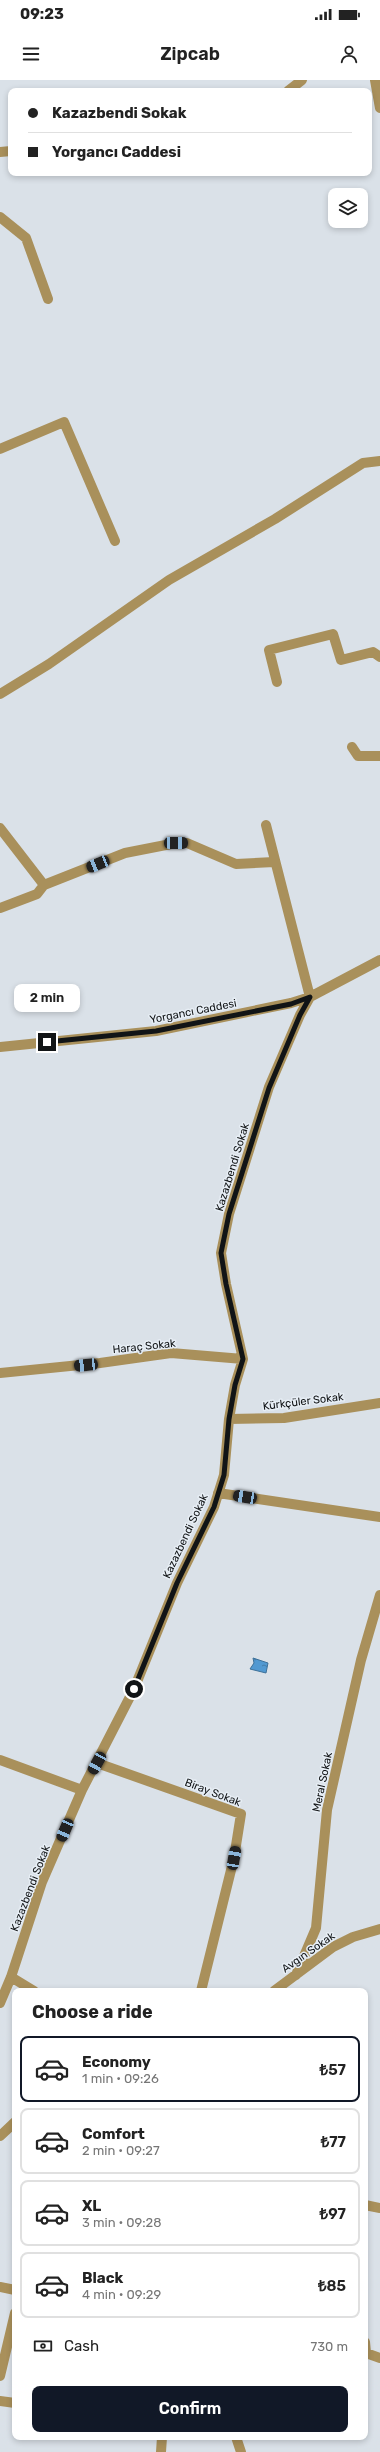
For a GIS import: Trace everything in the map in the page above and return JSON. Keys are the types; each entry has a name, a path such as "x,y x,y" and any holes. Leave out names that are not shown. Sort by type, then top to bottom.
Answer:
{"street":[{"path":"292,88 302,80"},
{"path":"375,80 380,108"},
{"path":"0,217 26,238 48,299"},
{"path":"0,449 64,422 115,541"},
{"path":"0,694 49,664 169,580 275,519 363,463 380,461"},
{"path":"278,682 269,650 334,634 341,660 373,652 380,657"},
{"path":"352,747 358,756 380,756"},
{"path":"266,825 274,862 310,997"},
{"path":"0,828 44,885"},
{"path":"0,908 37,894 44,885 125,853 176,843 187,844 236,864 274,862"},
{"name":"Yorgancı Caddesi","path":"0,1047 156,1031 291,1004 310,997 380,960"},
{"name":"Kazazbendi Sokak","path":"0,2003 11,1977 42,1882 82,1790 134,1689 177,1583 218,1493 224,1475 229,1419 235,1385 243,1359 226,1284 221,1253 229,1214 269,1088 300,1015 310,997"},
{"name":"Haraç Sokak","path":"0,1374 100,1363 171,1353 243,1359"},
{"name":"Kürkçüler Sokak","path":"229,1419 284,1418 380,1403"},
{"path":"218,1493 380,1517"},
{"name":"Meral Sokak","path":"296,1975 316,1928 327,1810 361,1660 380,1595"},
{"path":"0,1760 82,1790"},
{"name":"Biray Sokak","path":"97,1763 241,1814 234,1858 202,1988"},
{"name":"Avgın Sokak","path":"278,1988 333,1947 353,1937 380,1929"},
{"path":"11,1977 29,1988"},
{"path":"0,2136 12,2125"},
{"path":"368,2206 380,2208"},
{"path":"0,2287 12,2289"},
{"path":"0,2376 12,2326"},
{"path":"368,2354 380,2358"},
{"path":"0,2401 12,2403"},
{"path":"161,2452 162,2440"},
{"path":"237,2440 241,2452"}],"water":[{"path":"253,1658 268,1663 266,1673 250,1669 254,1663"}],"route":[{"path":"47,1042 156,1031 291,1004 310,997 300,1015 269,1088 229,1214 221,1253 226,1284 243,1359 235,1385 229,1419 224,1475 214,1507 177,1583 134,1689"}]}
